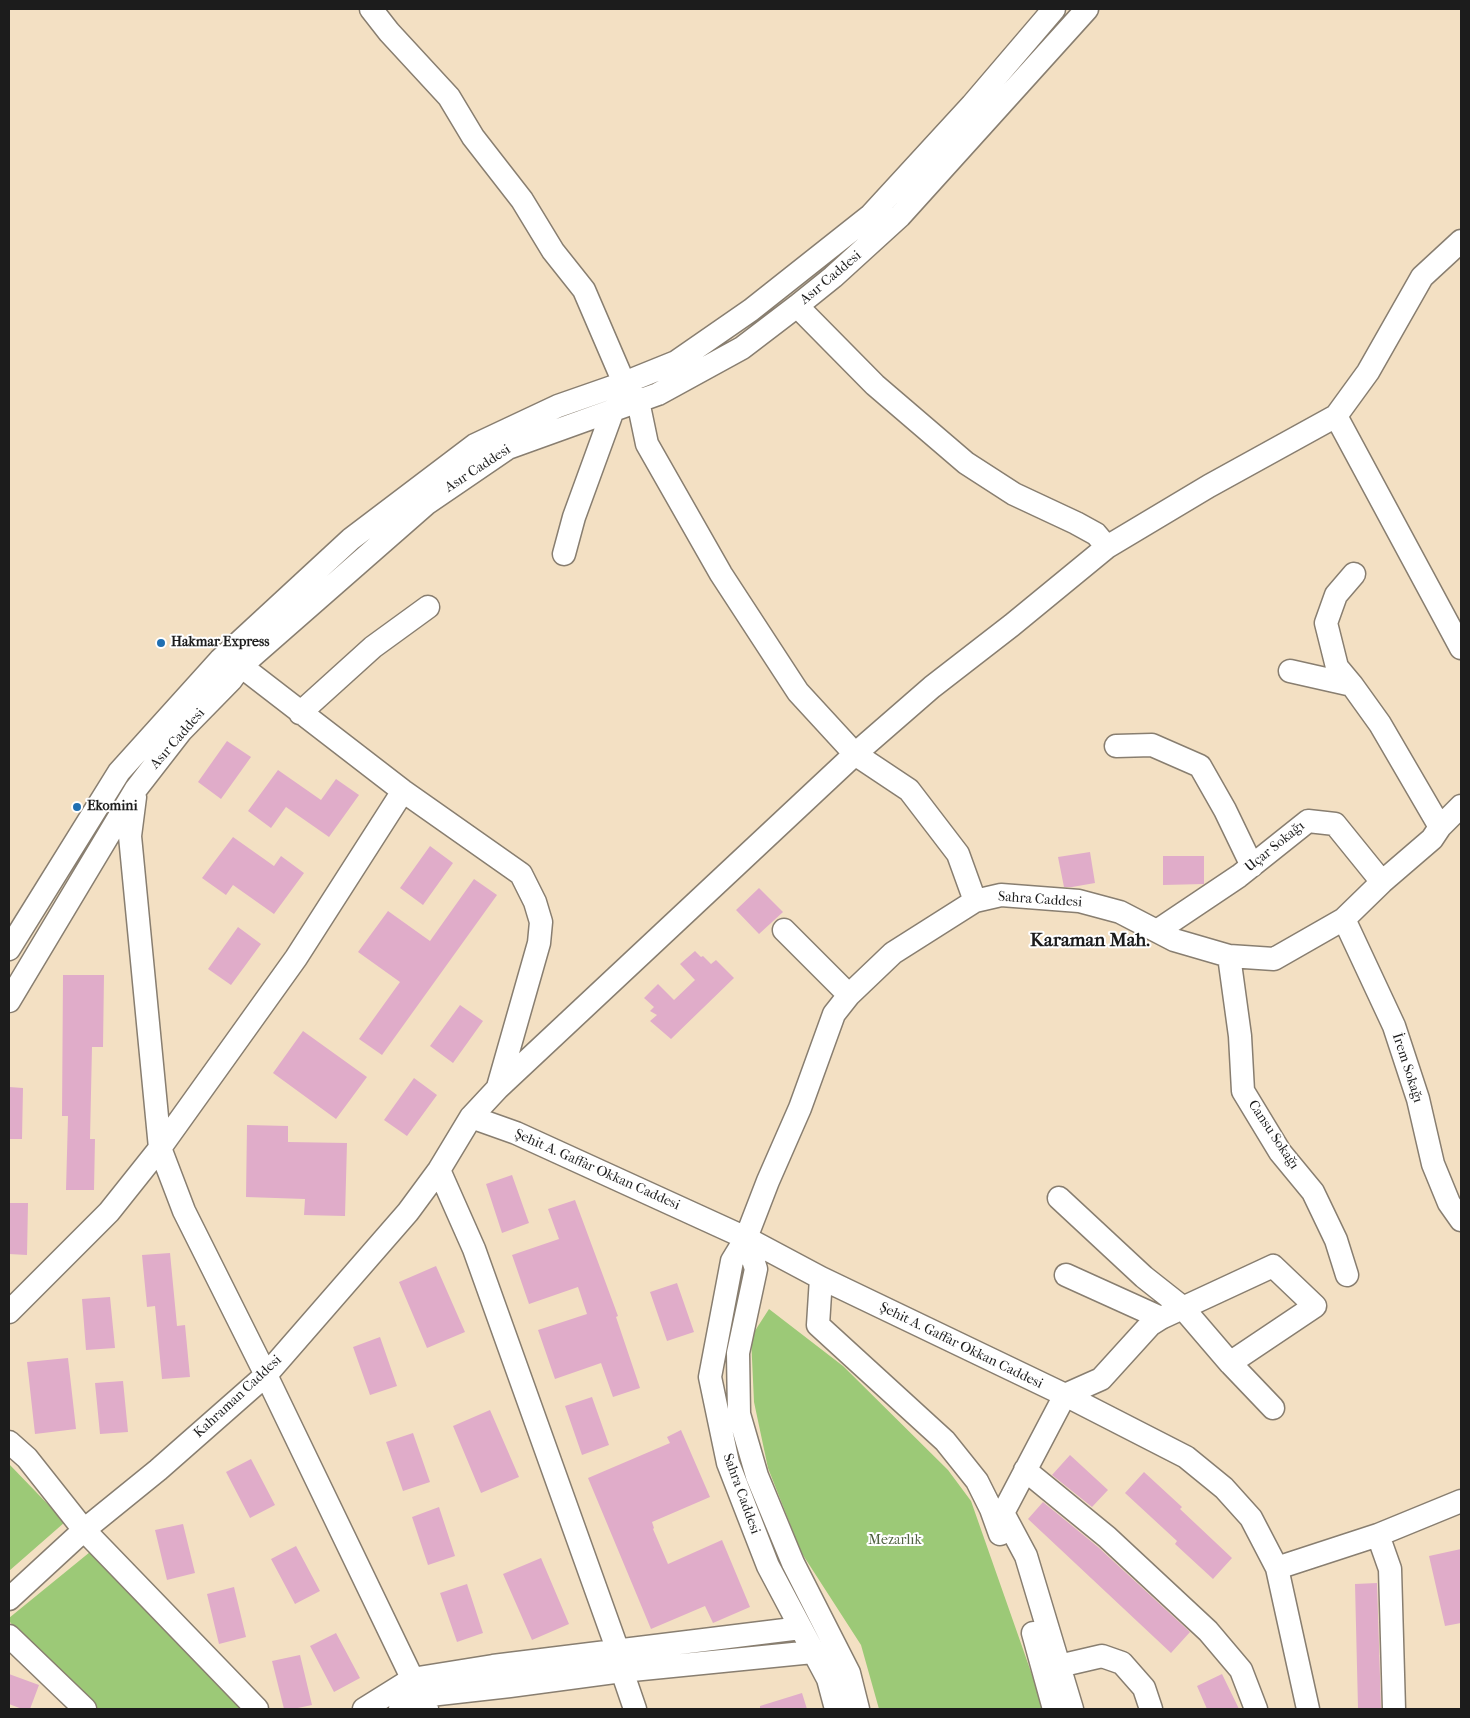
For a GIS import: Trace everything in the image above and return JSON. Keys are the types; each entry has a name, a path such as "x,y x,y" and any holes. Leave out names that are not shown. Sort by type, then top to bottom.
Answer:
{"street":[{"path":"371,9 389,32 449,97 473,137 522,200 553,251 584,290 624,383 638,401 648,444 721,574 798,692 855,754 909,790 958,854 975,901"},
{"name":"Asır Caddesi","path":"9,949 120,772 220,660 351,539 475,445 558,406 624,383 676,362 750,310 871,215 972,105 1054,9"},
{"name":"Asır Caddesi","path":"9,1001 136,789 181,731 241,666 426,504 508,448 658,394 742,348 797,306 833,278 900,216 1087,9"},
{"path":"1461,241 1422,277 1368,372 1336,416 1461,648"},
{"path":"797,306 875,385 966,463 1014,494 1096,534 1107,547"},
{"path":"564,554 574,517 613,410"},
{"name":"Kahraman Caddesi","path":"9,1599 84,1530 158,1470 266,1375 408,1212 440,1170 472,1117 498,1088 855,754 932,687 1012,625 1107,547 1209,486 1336,416"},
{"path":"1354,574 1336,595 1326,623 1336,667 1352,685 1380,724 1440,827"},
{"path":"300,713 373,647 428,607"},
{"path":"241,666 403,791 521,874 535,902 541,922 539,943 498,1088"},
{"path":"1290,671 1352,685"},
{"path":"1116,746 1152,744 1200,766 1225,810 1252,866"},
{"path":"136,789 130,836 160,1148 184,1211 266,1375 420,1695"},
{"path":"9,1312 109,1212 160,1148 296,958 403,791"},
{"name":"Sahra Caddesi","path":"836,1709 828,1679 768,1566 728,1463 710,1377 732,1261 746,1238 768,1181 800,1108 834,1014 849,995 893,953 975,901 1001,895 1079,901 1120,912 1174,940 1229,956 1274,959 1344,919 1382,882 1432,840 1440,827 1461,806"},
{"name":"Uçar Sokağı","path":"1157,931 1239,876 1308,821 1335,824 1382,882"},
{"name":"İrem Sokağı","path":"1344,919 1394,1026 1418,1099 1433,1164 1449,1203 1461,1220"},
{"path":"784,930 849,995"},
{"name":"Cansu Sokağı","path":"1229,956 1240,1036 1243,1091 1280,1152 1313,1192 1336,1240 1347,1275"},
{"name":"Şehit A. Gaffar Okkan Caddesi","path":"472,1117 516,1133 746,1238 821,1278 1065,1395 1186,1457 1224,1488 1251,1518 1278,1568 1308,1709"},
{"path":"440,1170 474,1249 620,1661 635,1709"},
{"path":"1060,1198 1144,1276 1182,1307 1230,1363 1273,1408"},
{"name":"Sahra Caddesi","path":"746,1238 756,1269 738,1353 739,1414 757,1476 793,1563 849,1673 858,1709"},
{"path":"1072,1709 1026,1556 1003,1513 1065,1395 1101,1379 1150,1325 1160,1318 1273,1266 1315,1306 1230,1363"},
{"path":"1066,1275 1160,1318"},
{"path":"821,1278 818,1324 945,1441 977,1482 991,1509 1021,1588 1054,1709"},
{"path":"9,1442 27,1458 84,1530 256,1709"},
{"path":"1026,1470 1107,1537 1208,1631 1241,1670 1256,1709"},
{"path":"1278,1568 1378,1535 1461,1501"},
{"path":"1378,1535 1390,1569 1394,1709"},
{"path":"620,1661 801,1628"},
{"path":"9,1636 85,1709"},
{"path":"364,1709 420,1695 493,1666 814,1652"},
{"path":"1059,1666 1102,1656 1122,1662 1144,1688 1151,1709"},
{"path":"400,1709 420,1695"}],"green space":[{"name":"Mezarlık","path":"769,1309 843,1366 948,1470 971,1501 1044,1709 879,1709 861,1645 801,1552 768,1468 754,1402 751,1337"},
{"path":"9,1464 65,1522 9,1571"},
{"path":"90,1552 246,1709 96,1709 53,1670 9,1621 9,1618"}],"building":[{"path":"227,741 251,757 221,799 198,782"},
{"path":"278,770 321,800 336,779 359,795 329,837 286,807 271,828 248,811"},
{"path":"233,837 274,866 281,856 304,873 274,914 233,885 226,895 202,878"},
{"path":"430,846 453,863 423,905 400,888"},
{"path":"1090,852 1095,883 1064,887 1058,857"},
{"path":"1163,856 1204,856 1204,884 1163,885"},
{"path":"474,879 497,895 382,1055 359,1039 400,982 358,952 388,911 430,941"},
{"path":"759,888 783,912 759,934 736,910"},
{"path":"238,927 261,944 231,985 208,969"},
{"path":"695,951 711,964 716,960 734,978 671,1039 650,1021 657,1015 650,1011 654,1007 644,998 658,984 674,1000 695,980 680,964"},
{"path":"63,975 104,975 103,1047 92,1047 90,1139 95,1139 94,1190 66,1190 68,1116 62,1116"},
{"path":"460,1005 483,1021 453,1063 430,1046"},
{"path":"303,1031 367,1077 336,1119 273,1073"},
{"path":"414,1078 437,1095 407,1136 384,1120"},
{"path":"9,1087 23,1088 22,1139 9,1139"},
{"path":"247,1125 288,1126 288,1142 347,1143 345,1216 304,1215 305,1199 246,1197"},
{"path":"512,1175 529,1223 502,1233 486,1184"},
{"path":"575,1200 618,1316 616,1317 640,1388 613,1397 601,1363 555,1379 538,1330 587,1314 578,1287 529,1304 512,1255 559,1239 548,1209"},
{"path":"9,1203 28,1203 27,1255 9,1254"},
{"path":"170,1253 177,1326 185,1325 190,1377 162,1379 155,1306 147,1307 142,1255"},
{"path":"436,1266 465,1332 427,1348 399,1282"},
{"path":"677,1283 694,1332 667,1341 650,1292"},
{"path":"110,1297 115,1348 86,1350 82,1299"},
{"path":"380,1337 397,1386 370,1395 353,1347"},
{"path":"68,1358 76,1429 35,1434 27,1362"},
{"path":"123,1381 128,1432 100,1434 95,1383"},
{"path":"592,1397 609,1445 582,1455 565,1406"},
{"path":"490,1410 519,1477 481,1493 453,1426"},
{"path":"681,1430 710,1497 652,1522 653,1529 668,1564 722,1540 750,1607 713,1623 705,1606 651,1629 588,1478 670,1443 667,1437"},
{"path":"413,1433 430,1482 403,1491 386,1442"},
{"path":"1070,1455 1108,1490 1092,1507 1052,1475"},
{"path":"251,1459 275,1505 250,1518 226,1472"},
{"path":"1144,1472 1182,1507 1180,1509 1232,1558 1213,1579 1175,1544 1177,1541 1125,1493"},
{"path":"1043,1502 1098,1547 1190,1632 1171,1653 1028,1519"},
{"path":"439,1507 455,1556 428,1565 412,1517"},
{"path":"183,1524 195,1573 167,1580 155,1530"},
{"path":"296,1546 320,1591 295,1604 271,1559"},
{"path":"1461,1549 1461,1623 1445,1626 1429,1556"},
{"path":"541,1558 569,1624 532,1640 503,1574"},
{"path":"1377,1583 1381,1708 1358,1708 1355,1584"},
{"path":"467,1584 483,1633 457,1642 440,1593"},
{"path":"234,1587 246,1637 219,1644 207,1594"},
{"path":"336,1633 360,1678 334,1692 310,1646"},
{"path":"300,1655 312,1705 284,1709 272,1661"},
{"path":"9,1674 39,1685 30,1709 22,1709 9,1704"},
{"path":"1222,1674 1239,1709 1207,1709 1197,1686"},
{"path":"802,1693 807,1709 760,1709 760,1706"}],"place":[{"name":"Hakmar Express","path":"161,643"},
{"name":"Ekomini","path":"77,807"}],"district":[{"name":"Karaman Mah.","path":"1090,941"}]}
